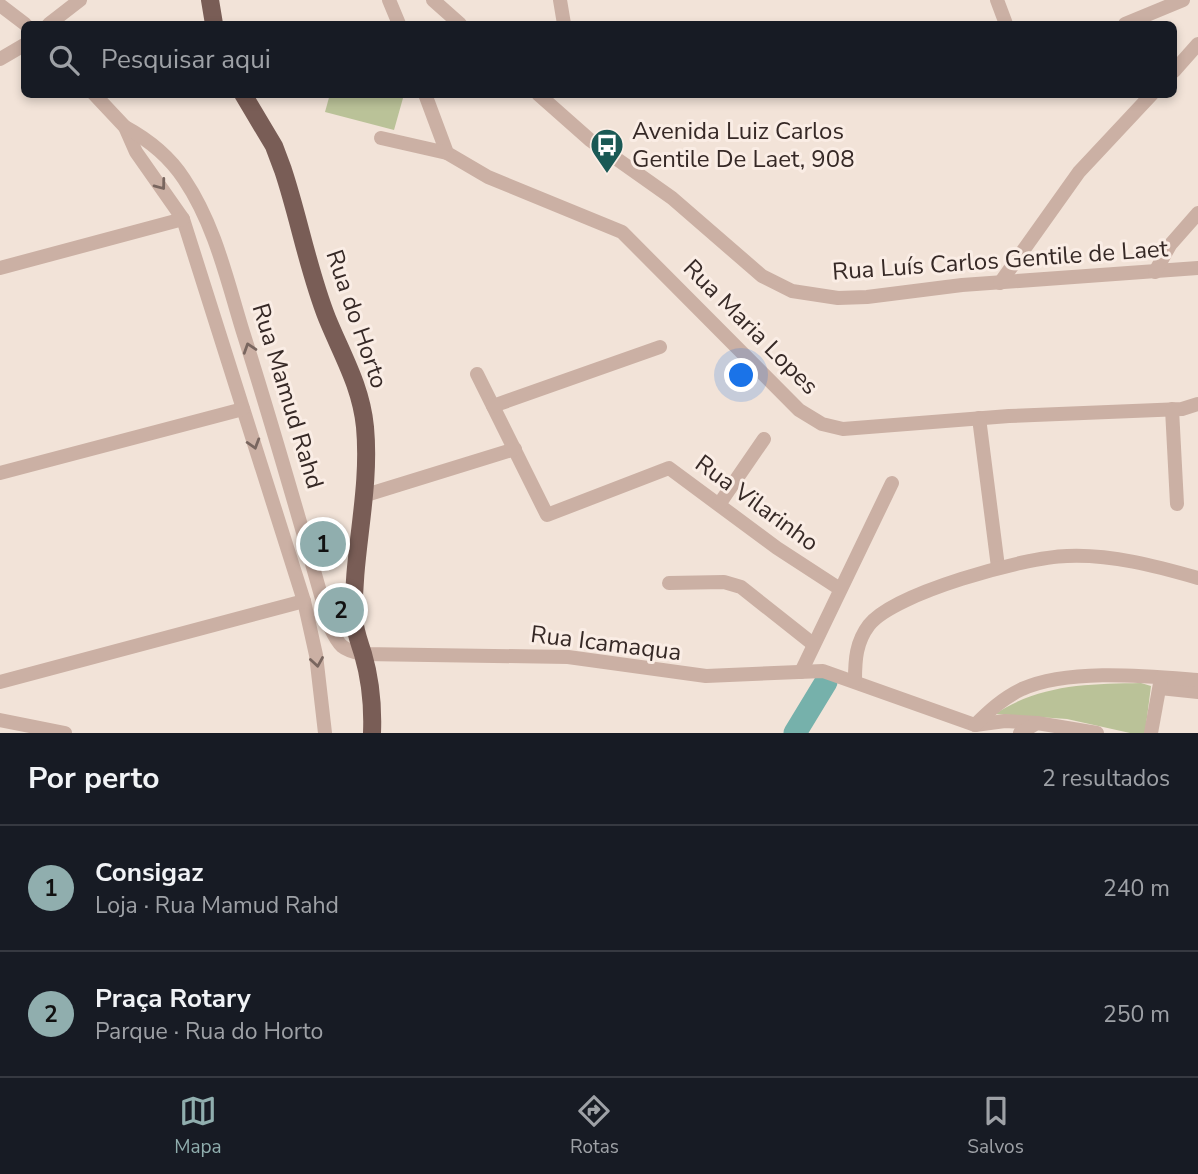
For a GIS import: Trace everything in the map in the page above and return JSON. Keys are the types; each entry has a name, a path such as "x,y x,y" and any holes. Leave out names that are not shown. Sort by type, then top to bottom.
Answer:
{"main road":[{"path":"210,0 214,21"},
{"name":"Rua do Horto","path":"245,98 274,146 283,170 327,318 356,381 365,423 366,495 354,583 356,636 363,654"},
{"path":"363,654 372,709 372,733"}],"street":[{"path":"54,21 80,0"},
{"path":"389,0 398,21"},
{"path":"433,0 457,21"},
{"path":"560,0 564,21"},
{"path":"997,0 1005,21"},
{"path":"1132,21 1184,0"},
{"path":"0,5 21,21"},
{"path":"1177,68 1198,44"},
{"path":"0,59 21,47"},
{"name":"Rua Mamud Rahd","path":"98,98 125,127 148,140 162,152 184,179 206,219 219,252 266,403 331,627 339,645 345,651 363,654"},
{"path":"426,98 447,153"},
{"name":"Rua Luís Carlos Gentile de Laet","path":"543,98 590,140 672,198 762,276 783,288 838,298 1198,268"},
{"path":"1000,283 1079,172 1148,98"},
{"name":"Rua Mamud Rahd","path":"125,127 136,152 183,219 304,601 316,655 325,733"},
{"name":"Rua Maria Lopes","path":"382,138 447,153 488,177 622,232 810,418 843,429 979,418 1172,409 1198,404"},
{"path":"1156,272 1170,245 1198,213"},
{"path":"0,268 183,219"},
{"path":"493,406 660,347"},
{"path":"366,495 515,449 477,374"},
{"path":"0,473 243,409"},
{"path":"1172,409 1177,504"},
{"path":"979,418 999,567"},
{"path":"720,503 764,439"},
{"name":"Rua Vilarinho","path":"515,449 547,515 665,468 672,469 778,548 840,589"},
{"path":"801,672 892,483"},
{"path":"855,680 858,645 877,617 934,590 999,567 1056,557 1095,557 1143,564 1198,578"},
{"path":"669,583 724,582 741,587 813,644"},
{"path":"0,682 304,601"},
{"name":"Rua Icamaqua","path":"363,654 568,657 706,676 823,671 855,680 974,729"},
{"path":"974,729 1006,698 1040,684 1083,678 1161,683 1198,680"},
{"path":"1161,683 1198,692"},
{"path":"1151,733 1161,683"},
{"path":"0,720 65,733"},
{"path":"974,729 1005,721 1037,723 1097,733"},
{"path":"1020,733 1037,723"}],"green space":[{"path":"329,98 403,98 394,130 325,112"},
{"path":"343,597 345,621 341,625 333,601"},
{"path":"1141,683 1151,686 1145,733 1130,733 1067,719 995,714 1012,704 1047,691 1084,685"}],"waterway":[{"path":"795,733 826,682"}],"place":[{"name":"Avenida Luiz Carlos Gentile De Laet, 908","path":"607,175"},
{"name":"Consigaz","path":"323,544"},
{"name":"Praça Rotary","path":"341,610"}]}
